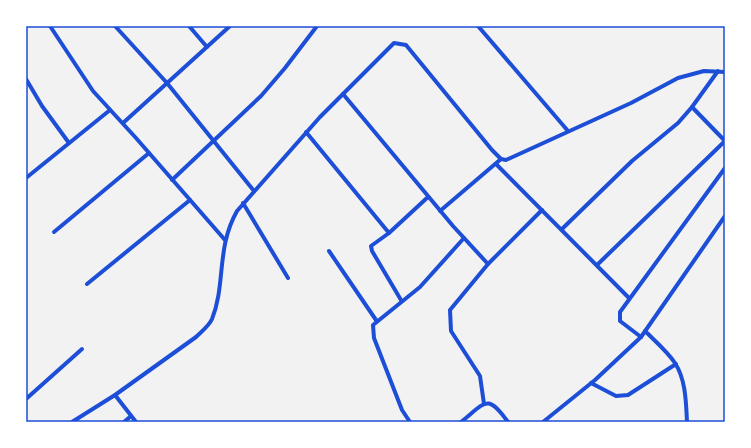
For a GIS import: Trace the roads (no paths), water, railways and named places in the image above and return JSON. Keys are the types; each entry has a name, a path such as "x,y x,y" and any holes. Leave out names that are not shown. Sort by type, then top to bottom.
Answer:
{"street":[{"path":"50,26 82,76 110,110 225,240"},
{"path":"115,26 167,83 254,191"},
{"path":"189,26 207,47"},
{"path":"123,123 230,26"},
{"path":"172,180 215,141 276,80 317,26"},
{"path":"478,26 568,131"},
{"path":"72,422 115,395 196,338 211,320 216,304 225,240 230,224 243,203 306,132 394,43 406,45 492,150 502,159"},
{"path":"562,229 632,161 678,123 692,107 718,71"},
{"path":"440,211 502,159 511,158 631,103 678,78 693,73 718,71 725,72"},
{"path":"26,79 42,106 69,143"},
{"path":"343,94 428,197 488,264"},
{"path":"597,265 725,141 692,107"},
{"path":"26,178 110,110"},
{"path":"306,132 389,233"},
{"path":"54,232 149,153"},
{"path":"496,164 629,298"},
{"path":"640,337 620,321 620,312 725,168"},
{"path":"401,300 372,251 372,246 389,233 428,197"},
{"path":"87,284 190,200"},
{"path":"243,203 288,278"},
{"path":"484,404 480,376 454,337 450,310 488,264 542,210"},
{"path":"543,422 591,383 640,337 725,216"},
{"path":"410,422 402,410 374,338 373,325 376,320 420,286 436,271 464,238"},
{"path":"329,251 376,320"},
{"path":"645,331 676,364 683,384 687,422"},
{"path":"26,399 82,349"},
{"path":"591,383 616,396 628,395 676,364"},
{"path":"115,395 136,422"},
{"path":"461,422 484,404 493,404 508,422"},
{"path":"124,422 131,416"}]}
